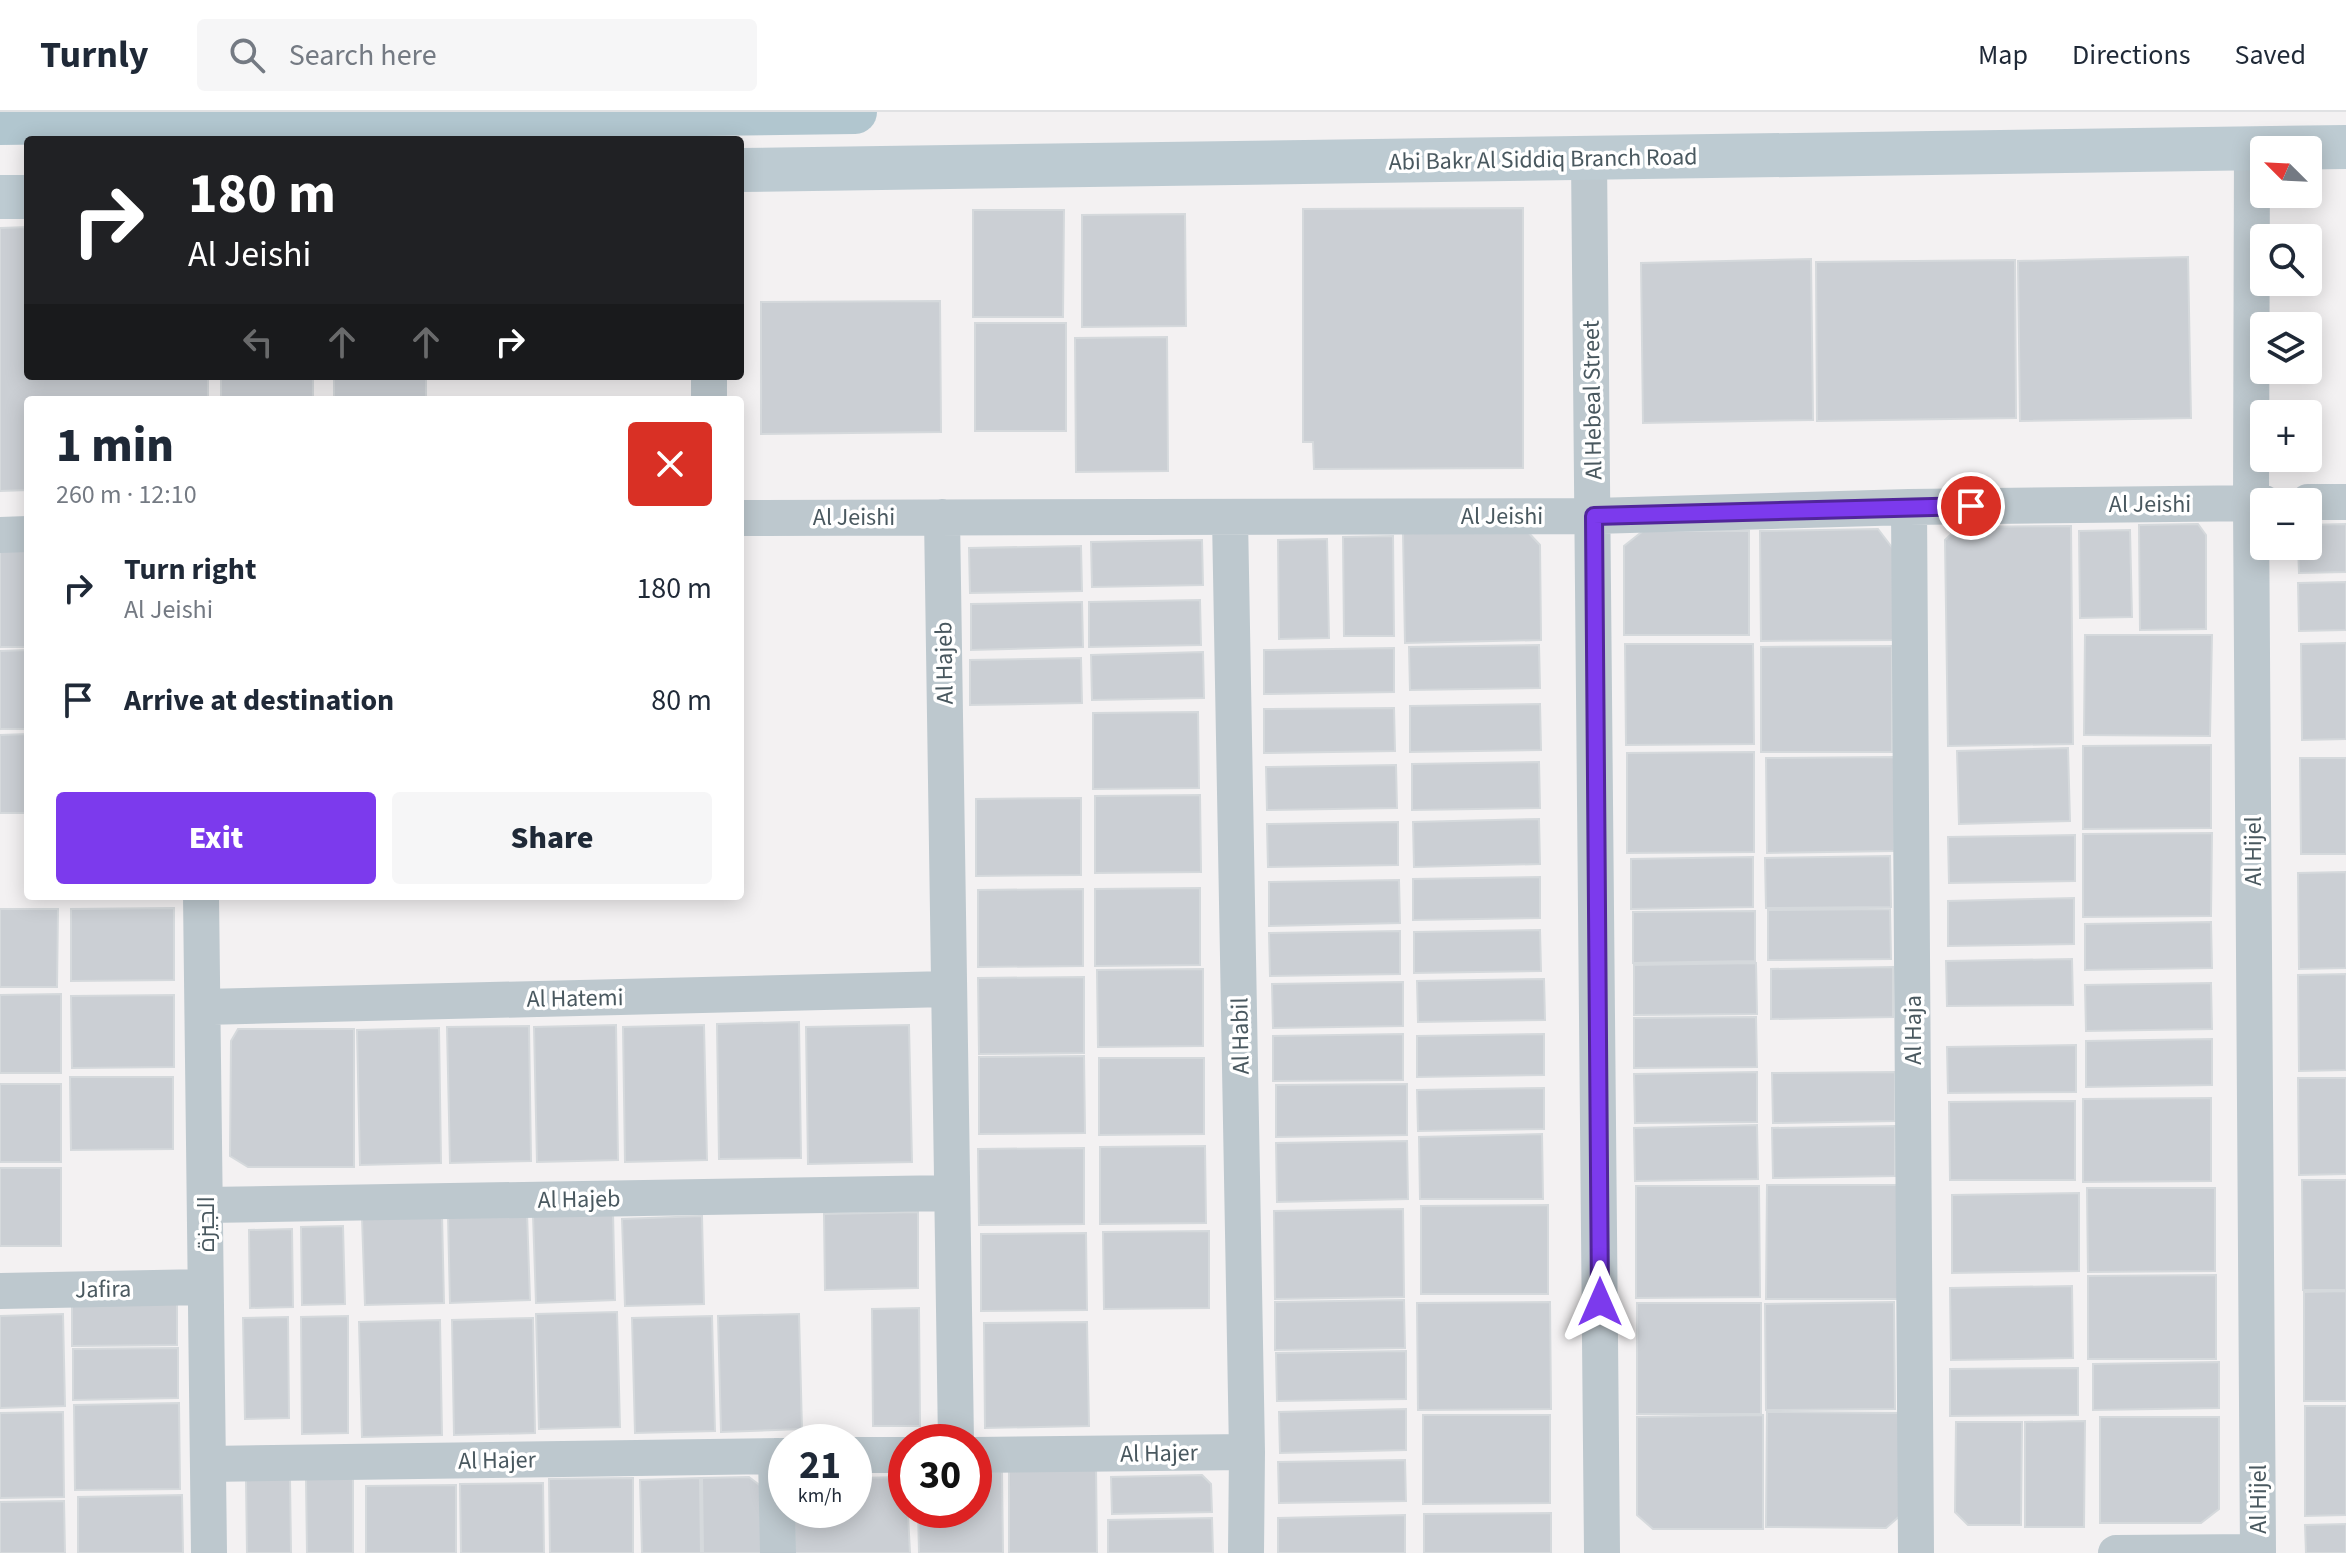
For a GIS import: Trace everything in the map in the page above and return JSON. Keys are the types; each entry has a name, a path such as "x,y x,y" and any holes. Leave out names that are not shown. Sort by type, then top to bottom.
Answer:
{"main road":[{"path":"0,123 855,112"}],"street":[{"path":"0,130 53,136"},
{"name":"Abi Bakr Al Siddiq Branch Road","path":"2322,148 2346,147"},
{"name":"Abi Bakr Al Siddiq Branch Road","path":"744,170 2250,149"},
{"name":"Al Hebeal Street","path":"1589,158 1602,1553"},
{"path":"0,197 24,197"},
{"name":"Al Hijel","path":"2253,208 2258,488"},
{"path":"2322,502 2346,502"},
{"name":"Al Jeishi","path":"744,518 1594,516 1909,507 2250,504"},
{"name":"Al Haja","path":"1909,507 1916,1553"},
{"name":"Al Hajeb","path":"942,517 956,1424"},
{"name":"Al Habil","path":"1230,518 1247,1452 1246,1553"},
{"path":"0,535 24,534"},
{"name":"Al Hijel","path":"2258,560 2258,1552"},
{"name":"الجيزة","path":"201,900 209,1553"},
{"name":"Al Hatemi","path":"203,1007 948,989"},
{"name":"Al Hajeb","path":"206,1205 951,1193"},
{"name":"Jafira","path":"0,1291 205,1287"},
{"name":"Al Hajer","path":"992,1455 1247,1452"},
{"name":"Al Hajer","path":"208,1464 768,1456"},
{"path":"778,1553 779,1528"},
{"path":"2116,1553 2258,1552"}],"building":[{"path":"1523,208 1523,468 1314,469 1313,442 1303,442 1303,209"},
{"path":"973,210 1064,210 1063,317 973,317"},
{"path":"1185,214 1186,326 1082,327 1082,215"},
{"path":"24,227 24,380 208,380 208,396 24,396 24,490 0,491 0,228"},
{"path":"2188,257 2191,418 2020,421 2018,261"},
{"path":"1811,259 1813,420 1643,423 1641,263"},
{"path":"2015,260 2016,418 1817,421 1816,262"},
{"path":"940,301 941,432 761,434 761,302"},
{"path":"975,323 1066,323 1066,431 975,431"},
{"path":"1167,337 1168,471 1076,472 1075,338"},
{"path":"221,380 313,380 313,396 221,396"},
{"path":"334,380 426,380 426,396 334,396"},
{"path":"2198,524 2206,535 2206,629 2140,630 2139,525"},
{"path":"2346,524 2346,572 2299,573 2299,560 2322,560 2322,525"},
{"path":"2071,526 2073,744 1948,746 1945,540 1959,527"},
{"path":"1878,529 1894,550 1895,640 1761,641 1760,531"},
{"path":"1526,530 1540,545 1541,640 1405,643 1403,533"},
{"path":"2130,530 2132,617 2080,618 2079,531"},
{"path":"1643,531 1749,531 1749,635 1624,635 1624,546"},
{"path":"1393,536 1394,636 1344,636 1343,537"},
{"path":"1327,539 1329,638 1279,639 1278,540"},
{"path":"1202,540 1203,585 1092,587 1091,542"},
{"path":"1081,546 1082,591 970,593 969,548"},
{"path":"0,548 24,548 24,647 0,647"},
{"path":"2346,582 2346,630 2299,631 2298,583"},
{"path":"1200,600 1201,645 1089,647 1089,602"},
{"path":"1082,602 1083,647 971,650 971,604"},
{"path":"2085,635 2212,635 2210,736 2084,735"},
{"path":"2346,643 2346,739 2302,740 2301,644"},
{"path":"1625,644 1753,644 1754,744 1626,745"},
{"path":"1539,645 1540,688 1410,690 1409,647"},
{"path":"1892,646 1892,752 1761,752 1761,647"},
{"path":"1394,648 1394,692 1264,694 1264,650"},
{"path":"24,650 24,729 0,729 0,651"},
{"path":"1203,652 1204,698 1092,700 1091,655"},
{"path":"1081,658 1082,703 970,705 970,660"},
{"path":"1540,704 1541,750 1410,752 1410,706"},
{"path":"1394,708 1395,751 1264,753 1264,709"},
{"path":"1198,712 1199,788 1093,789 1093,713"},
{"path":"24,734 24,813 0,813 0,735"},
{"path":"2211,745 2211,828 2083,829 2083,746"},
{"path":"2068,748 2070,821 1959,824 1957,751"},
{"path":"1754,752 1754,852 1627,853 1627,753"},
{"path":"1894,757 1894,851 1767,853 1766,758"},
{"path":"2300,758 2346,758 2346,854 2301,854"},
{"path":"1539,762 1540,808 1412,810 1412,764"},
{"path":"1396,765 1397,808 1267,810 1266,767"},
{"path":"1200,795 1201,872 1095,873 1095,796"},
{"path":"1081,798 1081,875 976,876 976,799"},
{"path":"1539,819 1540,864 1414,867 1413,822"},
{"path":"1398,822 1398,865 1268,867 1267,824"},
{"path":"2212,833 2211,916 2083,917 2083,834"},
{"path":"2075,835 2075,881 1949,883 1948,837"},
{"path":"1890,856 1891,907 1766,908 1765,858"},
{"path":"1753,857 1753,907 1631,909 1631,859"},
{"path":"2346,872 2346,968 2299,969 2298,873"},
{"path":"1540,877 1540,918 1413,920 1413,879"},
{"path":"1399,880 1400,923 1269,926 1269,882"},
{"path":"1200,888 1200,965 1095,966 1095,889"},
{"path":"1083,889 1083,966 978,967 978,890"},
{"path":"2074,898 2074,944 1948,946 1948,901"},
{"path":"174,908 174,980 71,981 71,909"},
{"path":"0,909 58,909 57,987 0,987"},
{"path":"1890,909 1891,959 1768,960 1768,910"},
{"path":"1755,911 1755,961 1633,963 1633,912"},
{"path":"2211,922 2212,968 2085,970 2085,924"},
{"path":"1540,930 1541,971 1414,973 1414,932"},
{"path":"1400,931 1400,974 1270,976 1269,933"},
{"path":"2072,959 2073,1005 1947,1006 1946,961"},
{"path":"1756,963 1757,1014 1634,1015 1634,965"},
{"path":"1893,967 1893,1017 1771,1019 1771,969"},
{"path":"1203,969 1203,1046 1098,1047 1097,970"},
{"path":"2346,974 2346,1070 2299,1071 2298,975"},
{"path":"1084,977 1084,1053 979,1054 978,978"},
{"path":"1544,979 1545,1020 1418,1022 1417,981"},
{"path":"1403,982 1403,1026 1273,1028 1272,984"},
{"path":"2211,983 2212,1029 2086,1031 2085,985"},
{"path":"61,994 61,1073 0,1073 0,995"},
{"path":"174,995 174,1067 72,1068 71,996"},
{"path":"1756,1017 1757,1067 1634,1068 1634,1018"},
{"path":"799,1022 801,1158 719,1159 717,1024"},
{"path":"616,1025 618,1160 537,1162 534,1027"},
{"path":"704,1025 707,1160 625,1162 623,1027"},
{"path":"909,1025 912,1162 808,1164 806,1027"},
{"path":"529,1026 531,1161 450,1163 447,1027"},
{"path":"439,1028 441,1163 360,1165 357,1030"},
{"path":"238,1029 354,1029 354,1167 248,1167 230,1156 231,1041"},
{"path":"1403,1034 1403,1080 1273,1081 1273,1036"},
{"path":"1544,1034 1544,1075 1417,1077 1417,1036"},
{"path":"2212,1039 2212,1085 2086,1087 2086,1041"},
{"path":"2076,1045 2076,1092 1948,1093 1947,1047"},
{"path":"1084,1056 1085,1133 979,1134 979,1057"},
{"path":"1099,1058 1204,1058 1204,1134 1099,1135"},
{"path":"1757,1072 1757,1122 1635,1123 1634,1074"},
{"path":"1895,1072 1895,1121 1773,1123 1772,1073"},
{"path":"70,1077 173,1077 173,1149 71,1150"},
{"path":"2298,1078 2346,1078 2346,1174 2299,1175"},
{"path":"0,1084 61,1084 61,1162 0,1162"},
{"path":"1407,1084 1407,1135 1276,1137 1276,1085"},
{"path":"1544,1088 1544,1129 1418,1131 1417,1090"},
{"path":"2211,1098 2211,1181 2083,1182 2083,1099"},
{"path":"2075,1101 2075,1180 1950,1180 1949,1102"},
{"path":"1757,1125 1758,1179 1635,1181 1634,1128"},
{"path":"1895,1126 1895,1176 1773,1178 1772,1128"},
{"path":"1542,1134 1543,1199 1420,1199 1419,1137"},
{"path":"1407,1141 1408,1199 1277,1202 1276,1143"},
{"path":"1205,1146 1206,1223 1100,1224 1100,1147"},
{"path":"1084,1148 1084,1224 979,1225 978,1149"},
{"path":"0,1168 61,1168 61,1246 0,1246"},
{"path":"2302,1180 2346,1180 2346,1290 2303,1290"},
{"path":"1767,1185 1900,1185 1900,1299 1766,1299"},
{"path":"1636,1186 1759,1186 1760,1297 1636,1298"},
{"path":"2087,1188 2215,1188 2215,1271 2088,1272"},
{"path":"2079,1193 2079,1271 1952,1273 1952,1195"},
{"path":"1548,1205 1548,1294 1421,1294 1421,1206"},
{"path":"1403,1209 1404,1297 1275,1299 1274,1211"},
{"path":"918,1212 918,1288 825,1290 824,1214"},
{"path":"527,1213 530,1300 450,1303 448,1215"},
{"path":"613,1213 615,1300 536,1303 533,1215"},
{"path":"442,1215 444,1303 365,1305 362,1218"},
{"path":"702,1216 704,1304 625,1306 622,1219"},
{"path":"343,1226 345,1304 302,1305 301,1227"},
{"path":"292,1229 293,1307 250,1308 249,1230"},
{"path":"1209,1231 1209,1308 1104,1309 1103,1232"},
{"path":"1086,1233 1087,1310 981,1311 981,1234"},
{"path":"2216,1275 2216,1359 2088,1359 2088,1276"},
{"path":"2072,1286 2073,1358 1951,1360 1950,1288"},
{"path":"2346,1291 2346,1401 2304,1401 2304,1292"},
{"path":"177,1295 177,1345 72,1346 72,1296"},
{"path":"1404,1300 1405,1348 1275,1350 1275,1302"},
{"path":"1550,1302 1551,1409 1418,1410 1417,1303"},
{"path":"1894,1302 1895,1409 1766,1410 1765,1304"},
{"path":"1637,1303 1761,1303 1761,1414 1637,1414"},
{"path":"919,1308 920,1424 873,1426 872,1309"},
{"path":"617,1312 620,1427 539,1429 536,1314"},
{"path":"63,1314 65,1406 0,1408 0,1316"},
{"path":"799,1314 802,1424 768,1424 768,1430 721,1432 718,1316"},
{"path":"348,1316 348,1433 302,1434 301,1317"},
{"path":"712,1316 715,1431 635,1433 632,1318"},
{"path":"288,1317 289,1418 245,1419 243,1318"},
{"path":"533,1318 535,1433 454,1435 452,1320"},
{"path":"440,1320 442,1435 362,1437 359,1322"},
{"path":"1087,1322 1089,1426 992,1428 992,1424 985,1424 984,1323"},
{"path":"178,1348 178,1398 73,1400 73,1349"},
{"path":"1406,1351 1406,1399 1277,1401 1276,1353"},
{"path":"2219,1362 2219,1408 2093,1410 2093,1364"},
{"path":"2078,1368 2078,1415 1950,1416 1950,1369"},
{"path":"179,1403 180,1489 75,1490 74,1405"},
{"path":"2305,1406 2346,1406 2346,1515 2305,1516"},
{"path":"1406,1409 1406,1450 1280,1453 1279,1412"},
{"path":"63,1412 64,1497 0,1498 0,1413"},
{"path":"1767,1412 1903,1413 1902,1514 1886,1528 1766,1527"},
{"path":"1423,1415 1550,1415 1550,1503 1423,1504"},
{"path":"1763,1415 1763,1529 1653,1529 1637,1515 1637,1417"},
{"path":"2100,1417 2219,1417 2219,1509 2201,1523 2100,1523"},
{"path":"2085,1421 2084,1527 2025,1527 2025,1422"},
{"path":"1956,1422 2022,1422 2021,1525 1968,1525 1955,1512"},
{"path":"1405,1460 1406,1501 1279,1503 1278,1462"},
{"path":"1096,1467 1097,1553 1009,1553 1009,1468"},
{"path":"992,1472 1002,1472 1003,1553 919,1553 918,1528 992,1528"},
{"path":"1202,1475 1211,1484 1212,1512 1112,1514 1111,1477"},
{"path":"749,1477 762,1487 763,1553 703,1553 702,1478"},
{"path":"888,1477 888,1528 909,1528 910,1553 795,1553 794,1528 872,1528 872,1478"},
{"path":"353,1478 353,1553 307,1553 306,1479"},
{"path":"633,1478 633,1553 550,1553 549,1479"},
{"path":"700,1478 701,1553 642,1553 640,1480"},
{"path":"290,1479 291,1553 247,1553 246,1480"},
{"path":"543,1483 544,1553 461,1553 460,1484"},
{"path":"456,1485 456,1553 366,1553 366,1486"},
{"path":"182,1495 183,1553 78,1553 78,1497"},
{"path":"64,1501 65,1553 0,1553 0,1502"},
{"path":"1551,1513 1551,1553 1424,1553 1424,1514"},
{"path":"1405,1515 1405,1553 1278,1553 1278,1518"},
{"path":"1212,1518 1213,1553 1108,1553 1108,1520"},
{"path":"2346,1524 2346,1553 2306,1553 2305,1525"}],"route":[{"path":"1600,1302 1594,516 1971,506"}]}
